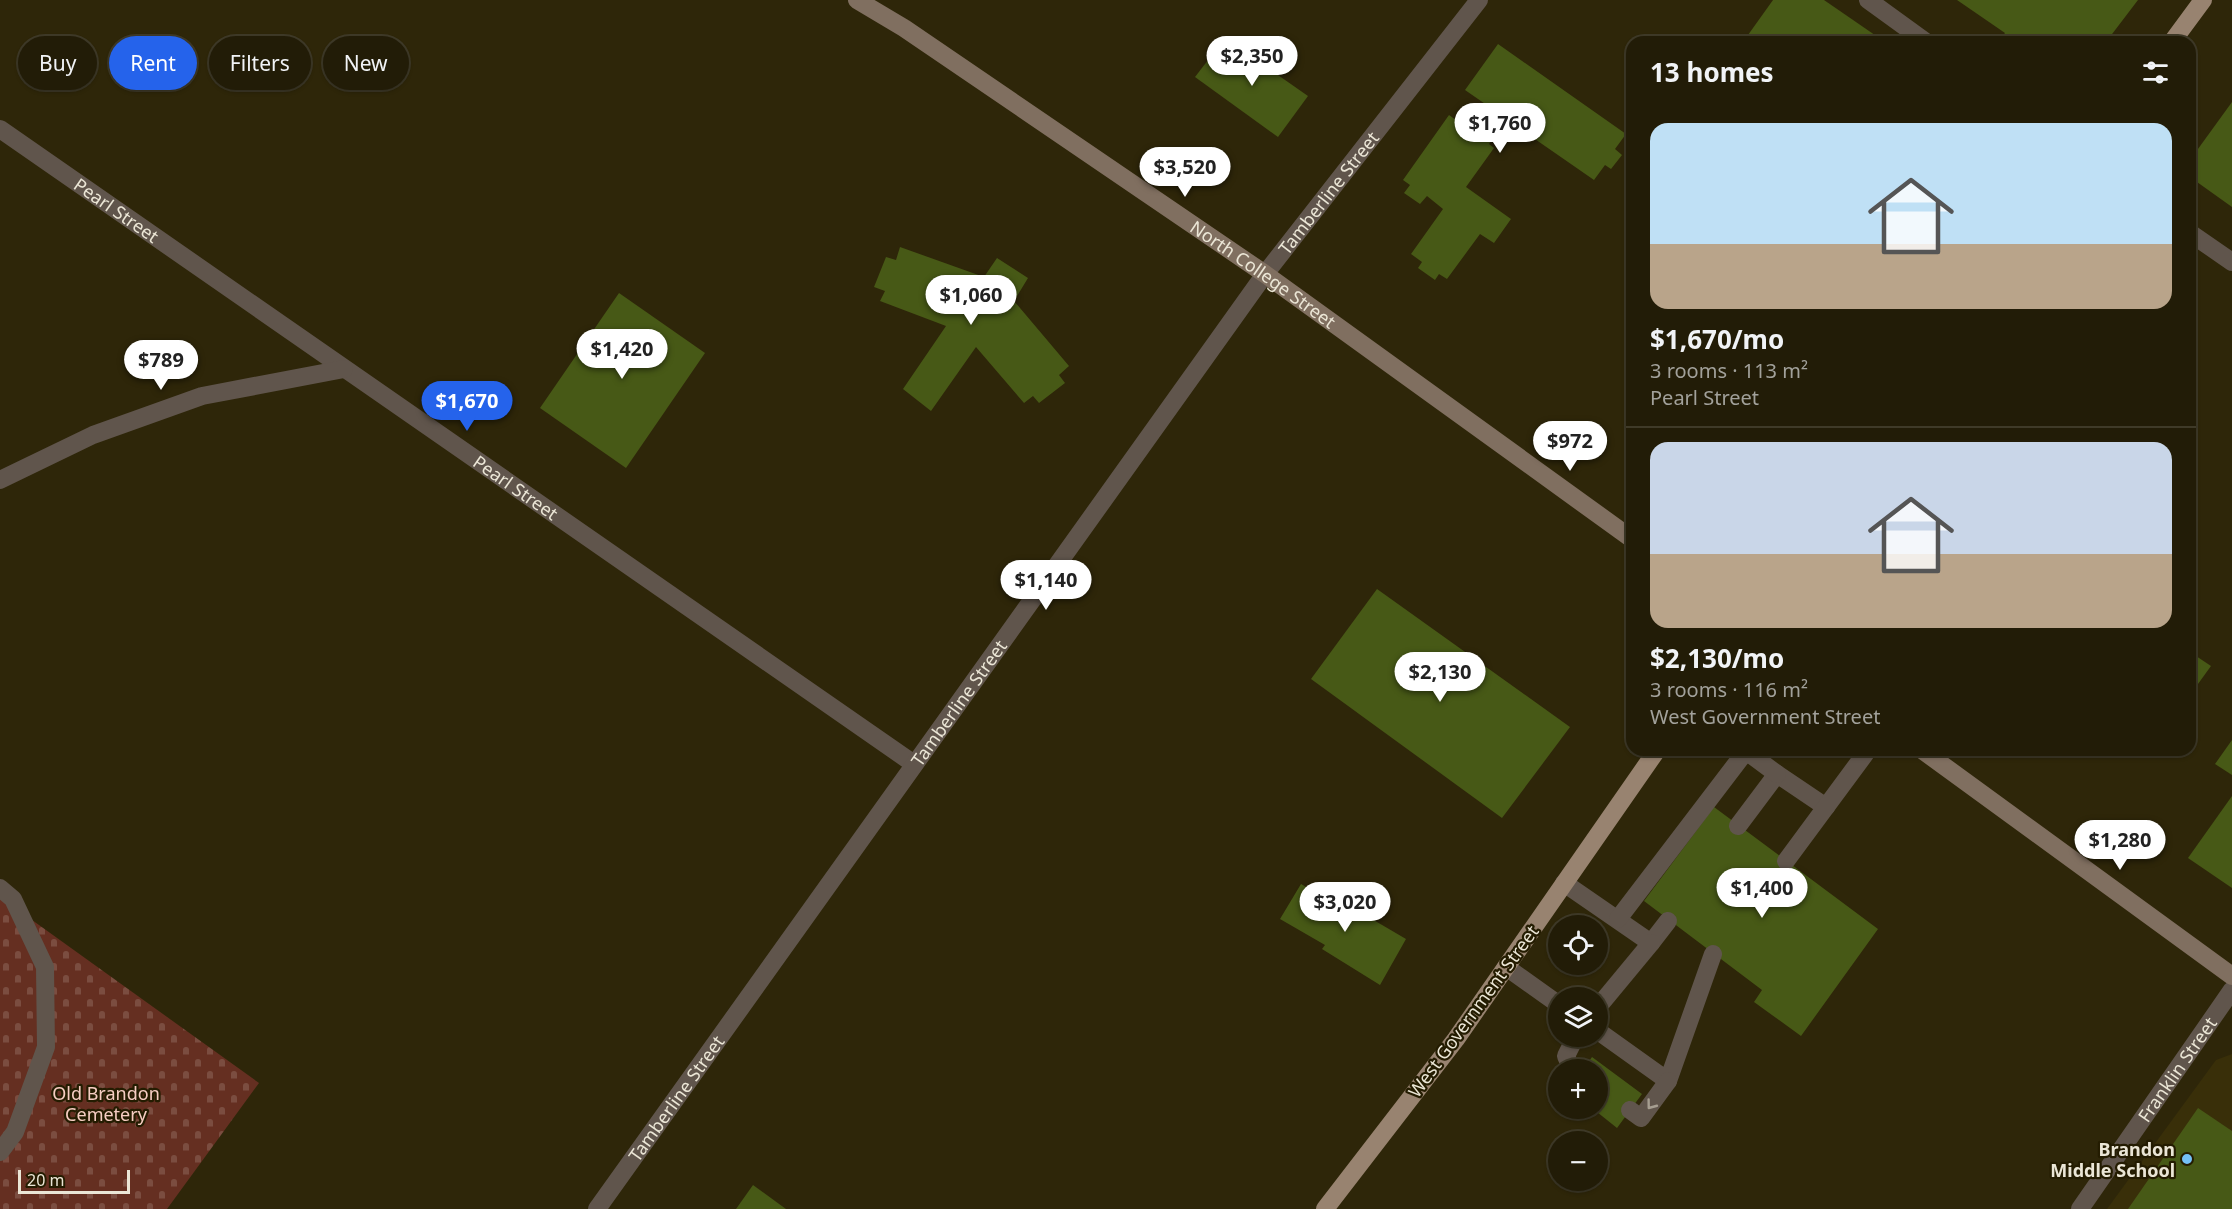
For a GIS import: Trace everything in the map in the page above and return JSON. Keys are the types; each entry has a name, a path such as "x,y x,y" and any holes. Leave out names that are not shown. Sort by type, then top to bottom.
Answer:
{"main road":[{"name":"North College Street","path":"857,0 904,28 1265,274 1626,536"},
{"path":"2176,36 2203,0"},
{"name":"West Government Street","path":"1325,1209 1456,1039 1653,756"},
{"path":"1930,756 2232,976"}],"street":[{"name":"Tamberline Street","path":"597,1209 1265,274 1479,0"},
{"path":"1868,0 1918,36"},
{"name":"Pearl Street","path":"0,129 914,764"},
{"path":"2196,236 2232,262"},
{"path":"0,480 93,435 202,396 344,369"},
{"path":"1618,919 1742,756"},
{"path":"1753,756 1826,807"},
{"path":"1786,861 1864,756"},
{"path":"1738,826 1777,774"},
{"path":"1564,883 1651,943"},
{"path":"0,888 13,899 45,967 46,1047 15,1132 0,1152"},
{"path":"1608,995 1668,921"},
{"path":"1630,1110 1641,1118 1668,1081 1713,954"},
{"path":"1506,967 1548,997"},
{"name":"Franklin Street","path":"2080,1209 2232,990"},
{"path":"1608,1039 1668,1081"}],"shaded area":[{"name":"Brandon Middle School","path":"2232,1054 2232,1209 2107,1209 2216,1060"}],"green space":[{"name":"Old Brandon Cemetery","path":"0,897 259,1083 167,1209 0,1209"}],"building":[{"path":"1773,0 1824,0 1876,36 1747,36"},
{"path":"1957,0 2138,0 2111,36 2003,36 2005,33"},
{"path":"1225,38 1308,96 1278,137 1195,77"},
{"path":"1498,44 1626,134 1615,149 1622,155 1611,169 1605,165 1594,180 1506,119 1489,144 1494,148 1466,187 1511,219 1494,243 1480,234 1447,279 1439,274 1435,280 1418,268 1422,262 1411,254 1443,209 1427,196 1420,204 1404,193 1410,185 1403,180 1449,115 1474,133 1491,108 1465,90"},
{"path":"2232,102 2232,207 2196,181 2196,152"},
{"path":"900,247 984,277 997,258 1028,278 1014,301 1069,366 1059,375 1065,383 1039,403 1033,396 1024,403 976,347 931,411 903,389 946,326 880,301 885,291 874,287 886,257 896,260"},
{"path":"619,293 705,353 626,468 540,408"},
{"path":"1377,589 1570,727 1502,818 1311,679"},
{"path":"2196,656 2211,666 2196,687"},
{"path":"2232,740 2232,775 2215,764"},
{"path":"2232,796 2232,888 2188,858"},
{"path":"1714,807 1878,929 1801,1036 1754,1002 1762,990 1644,901"},
{"path":"1301,884 1346,910 1348,905 1406,939 1380,985 1322,949 1325,945 1280,919"},
{"path":"1608,1069 1642,1094 1617,1128 1606,1119 1608,1119"},
{"name":"Brandon Middle School","path":"2198,1108 2232,1131 2232,1209 2128,1209"},
{"path":"753,1185 786,1209 736,1209"}],"place":[{"name":"Brandon Middle School","path":"2187,1159"}]}
